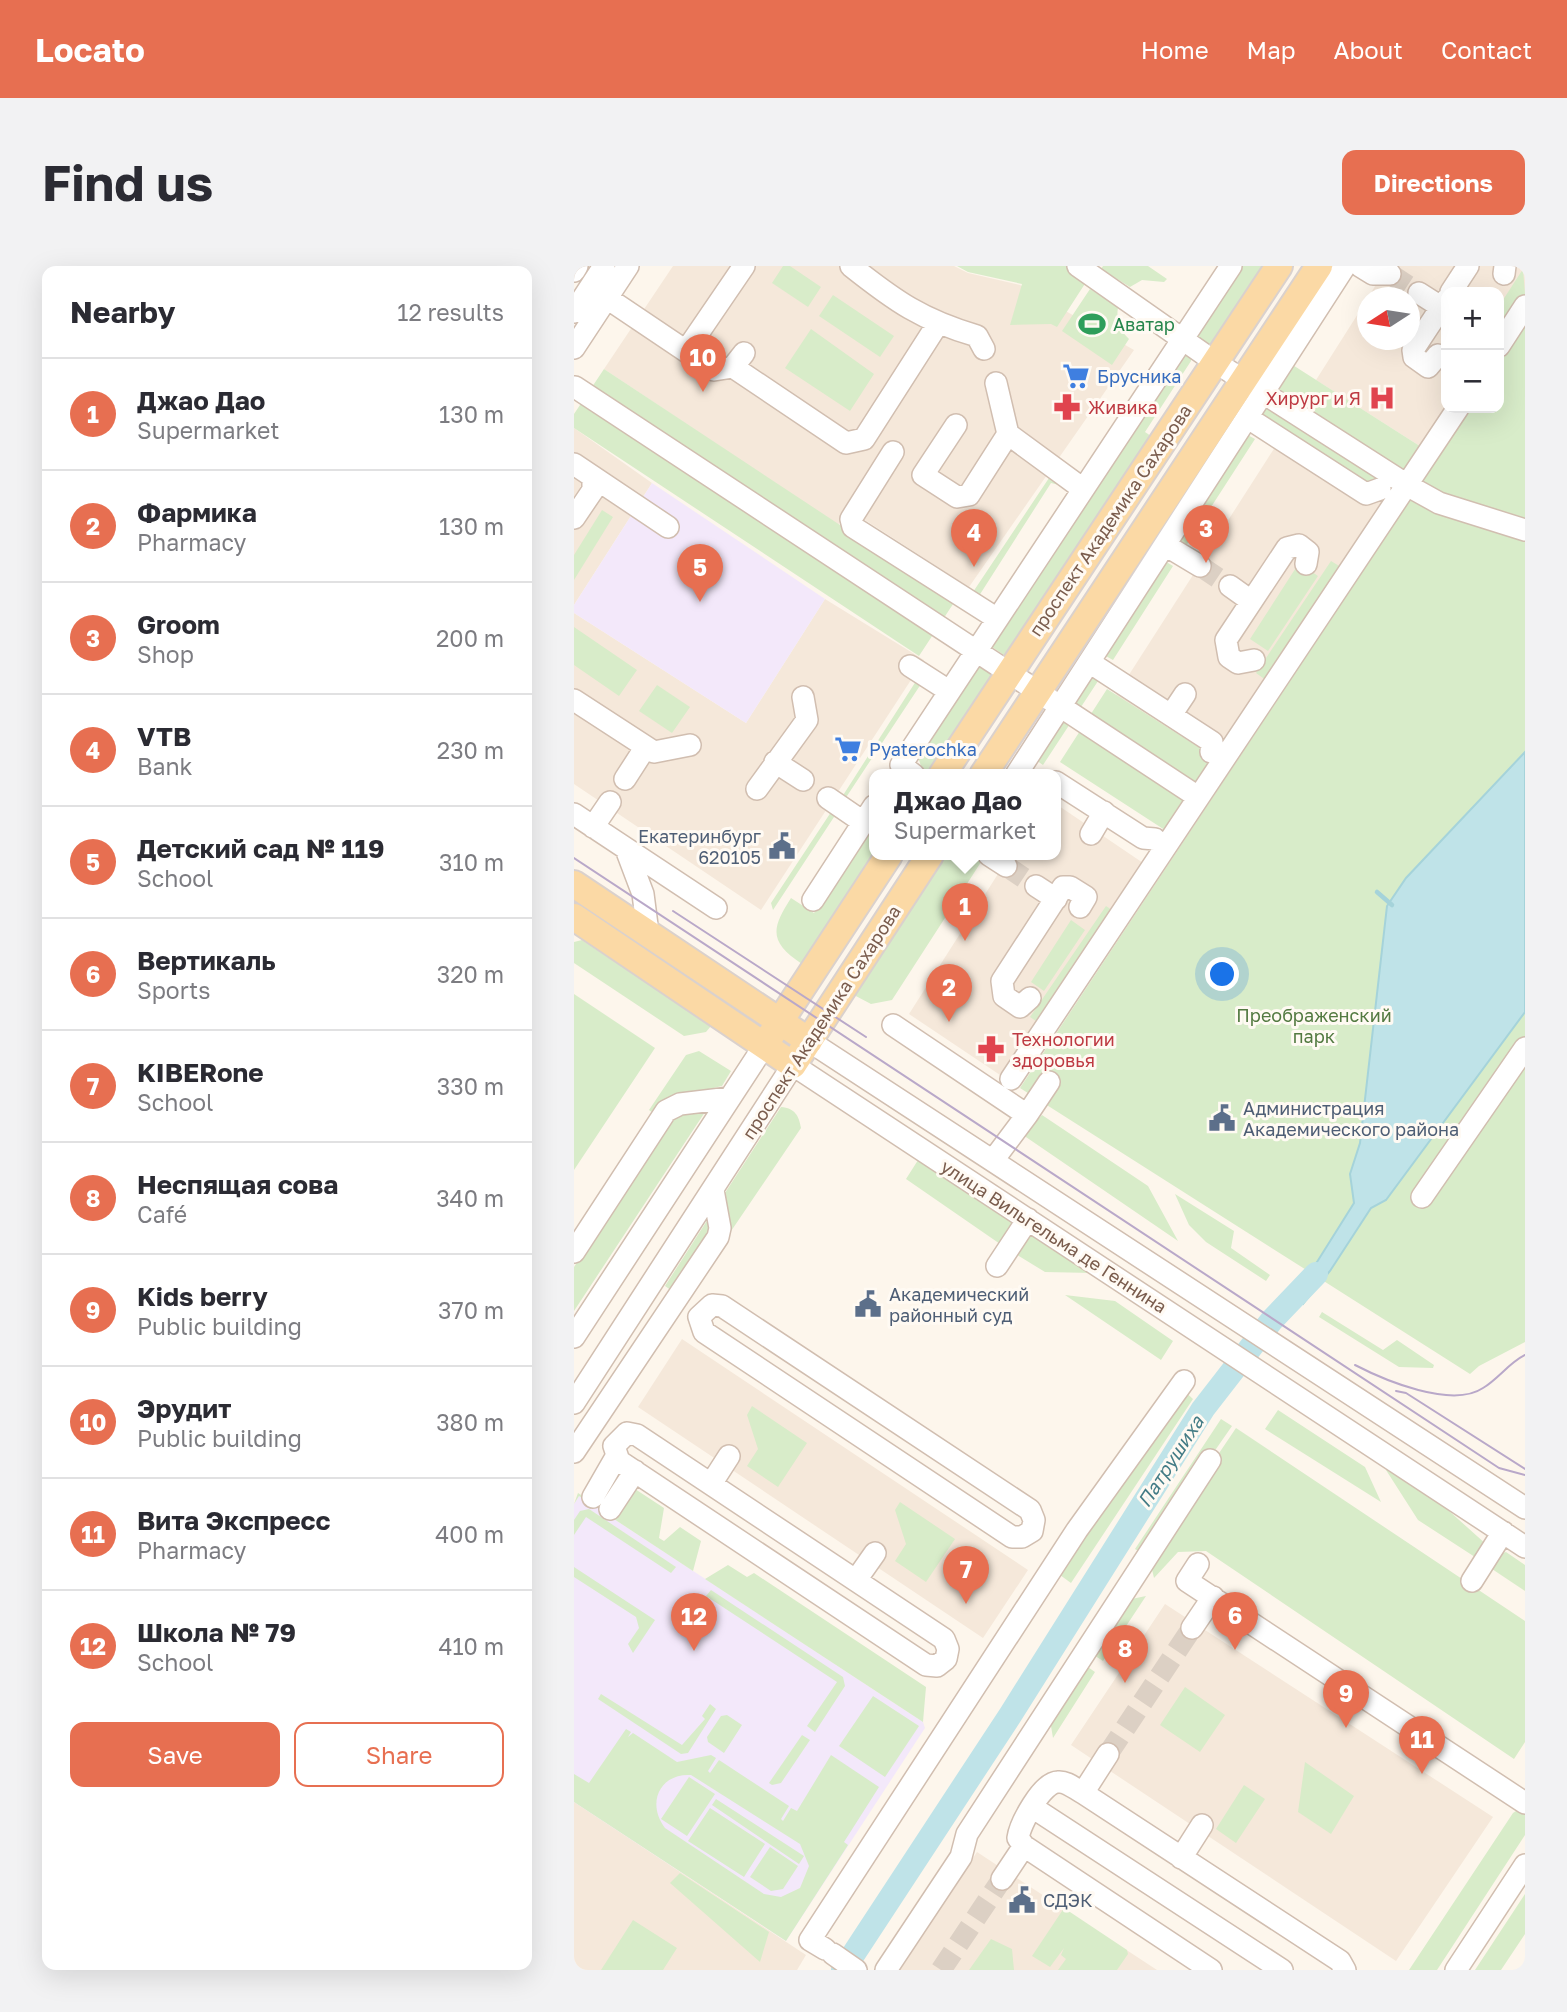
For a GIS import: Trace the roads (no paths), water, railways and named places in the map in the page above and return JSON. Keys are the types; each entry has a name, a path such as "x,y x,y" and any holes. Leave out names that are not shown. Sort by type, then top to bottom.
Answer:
{"main road":[{"name":"проспект Академика Сахарова","path":"946,769 1279,266"},
{"name":"проспект Академика Сахарова","path":"987,769 1038,690 1253,386 1319,266"},
{"name":"проспект Академика Сахарова","path":"764,1046 887,860"},
{"name":"проспект Академика Сахарова","path":"793,1065 927,860"},
{"name":"улица Вильгельма де Геннина","path":"574,884 809,1041"},
{"name":"улица Вильгельма де Геннина","path":"577,924 793,1065"}],"street":[{"path":"574,271 578,266"},
{"path":"574,312 604,266"},
{"path":"574,348 628,266"},
{"path":"685,351 744,266"},
{"path":"851,266 896,302 937,325 977,336 984,349"},
{"path":"1078,266 1215,362 1408,485 1439,503 1525,530"},
{"path":"904,769 948,691 1231,266"},
{"name":"проспект Академика Сахарова","path":"1021,768 1248,418 1253,386 1345,266"},
{"path":"1360,266 1373,274 1390,274"},
{"path":"1454,287 1468,266"},
{"path":"1420,293 1441,299"},
{"path":"607,298 714,370 738,360 846,443 857,443 870,430 937,325"},
{"path":"1504,338 1525,306"},
{"path":"1438,355 1428,367 1414,358 1413,350 1441,308"},
{"path":"996,383 1008,434 1083,489"},
{"path":"575,387 825,553 976,648 1198,797"},
{"path":"1011,1079 1455,413"},
{"path":"1248,418 1366,494 1380,489"},
{"path":"957,425 923,475 957,497 969,495 1008,434"},
{"path":"893,452 851,519 853,527 996,618"},
{"path":"574,464 668,527"},
{"path":"574,518 593,490 593,478"},
{"path":"1165,545 1200,566"},
{"path":"1254,660 1238,663 1228,657 1226,640 1287,548 1299,545 1308,552 1306,564"},
{"path":"1230,586 1251,601"},
{"path":"1089,662 1212,742 1211,752"},
{"path":"910,666 948,691"},
{"path":"1171,715 1185,694"},
{"path":"757,789 807,720 803,697"},
{"path":"574,700 654,752 690,745"},
{"path":"625,779 645,748"},
{"path":"775,762 803,780"},
{"path":"1061,785 1143,838 1155,839"},
{"path":"813,900 869,814 828,798"},
{"path":"593,827 610,802"},
{"path":"1091,834 1104,812"},
{"path":"574,814 716,908"},
{"path":"626,849 643,894 648,933"},
{"path":"643,894 651,878 666,875"},
{"path":"1035,886 1056,899"},
{"path":"1030,998 1020,1007 1004,996 1002,981 1063,887 1070,887 1086,897 1080,907"},
{"path":"893,1025 1027,1115"},
{"name":"улица Вильгельма де Геннина","path":"809,1041 994,1159 1525,1508"},
{"name":"проспект Академика Сахарова","path":"574,1336 764,1046"},
{"path":"1422,1197 1525,1048"},
{"name":"проспект Академика Сахарова","path":"574,1403 793,1065"},
{"name":"улица Вильгельма де Геннина","path":"793,1065 1525,1546"},
{"path":"994,1159 1049,1082"},
{"name":"проспект Академика Сахарова","path":"574,1252 666,1111 681,1104 730,1098"},
{"path":"574,1452 718,1237 720,1228 713,1190"},
{"path":"997,1266 1028,1219"},
{"path":"679,1296 702,1312"},
{"path":"712,1305 722,1306 1030,1510 1034,1520 1032,1531 1022,1537 1012,1537 704,1332 700,1324 702,1312 712,1305"},
{"path":"856,1970 810,1940 1077,1530 1184,1381"},
{"path":"865,1439 883,1413"},
{"path":"593,1424 616,1449 621,1479 602,1503"},
{"path":"616,1449 627,1433 637,1435 944,1639 948,1649 946,1659 937,1666 926,1665 781,1569 621,1479"},
{"path":"711,1484 729,1456"},
{"path":"886,1970 961,1857 967,1834 1210,1460"},
{"path":"1472,1581 1503,1532"},
{"path":"781,1569 798,1542"},
{"path":"856,1580 875,1553"},
{"path":"1198,1564 1187,1581 1401,1713 1525,1803"},
{"path":"1192,1628 1213,1597"},
{"path":"1083,1793 1108,1754"},
{"path":"1211,1970 1024,1846 1018,1838 1020,1827 1045,1788 1055,1781 1065,1783 1083,1793 1340,1961 1345,1970"},
{"path":"1032,1807 1282,1970"},
{"path":"1181,1858 1202,1825"},
{"path":"1002,1879 1024,1846"},
{"path":"1456,1970 1525,1865"}],"water":[{"path":"1525,752 1525,1012 1386,1200 1371,1208 1330,1271 1303,1304 1287,1294 1317,1262 1354,1203 1350,1174 1360,1143 1387,906 1406,878"}],"waterway":[{"path":"1377,892 1392,905"},
{"name":"Патрушиха","path":"843,1970 1011,1714 1203,1409 1272,1320 1316,1274"}],"tunnel":[{"path":"1390,274 1410,287"},
{"path":"1200,566 1230,586"},
{"path":"1006,866 1036,886"},
{"path":"1108,1754 1192,1628"},
{"path":"941,1970 1002,1879"}],"tram line":[{"path":"574,858 1499,1468 1525,1475"},
{"path":"673,911 866,1037"},
{"path":"1355,1365 1418,1390 1454,1395 1470,1394 1483,1388 1525,1355"},
{"path":"1396,1391 1406,1393 1525,1469"}],"place":[{"name":"Аватар","path":"1092,324"},
{"name":"Брусника","path":"1076,376"},
{"name":"Эрудит","path":"703,392"},
{"name":"Хирург и Я","path":"1382,398"},
{"name":"Живика","path":"1067,407"},
{"name":"Groom","path":"1206,563"},
{"name":"VTB","path":"974,567"},
{"name":"Детский сад № 119","path":"700,602"},
{"name":"Pyaterochka","path":"848,749"},
{"name":"Екатеринбург 620105","path":"782,846"},
{"name":"Джао Дао","path":"965,941"},
{"name":"Фармика","path":"949,1022"},
{"name":"Технологии здоровья","path":"991,1049"},
{"name":"Администрация Академического района","path":"1222,1118"},
{"name":"Академический районный суд","path":"868,1304"},
{"name":"KIBERone","path":"966,1604"},
{"name":"Вертикаль","path":"1235,1650"},
{"name":"Школа № 79","path":"694,1651"},
{"name":"Неспящая сова","path":"1125,1683"},
{"name":"Kids berry","path":"1346,1728"},
{"name":"Вита Экспресс","path":"1422,1774"},
{"name":"СДЭК","path":"1022,1900"}],"park label":[{"name":"Преображенский парк","path":"1314,1025"}]}
